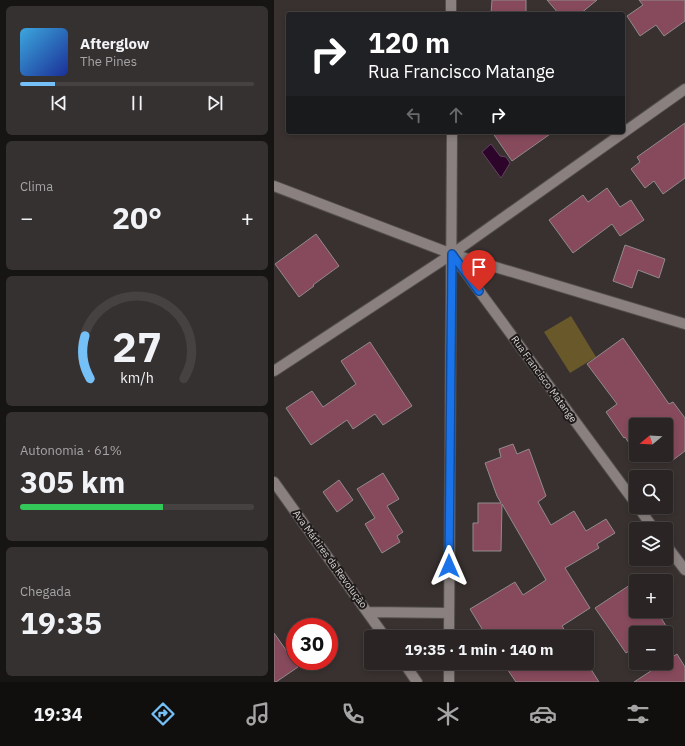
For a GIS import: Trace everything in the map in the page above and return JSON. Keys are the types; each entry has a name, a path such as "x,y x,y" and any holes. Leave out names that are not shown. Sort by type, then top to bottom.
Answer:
{"street":[{"path":"450,0 451,12"},
{"path":"625,131 685,89"},
{"path":"449,630 452,134"},
{"path":"274,370 452,254 621,134"},
{"path":"274,186 452,254 685,324"},
{"name":"Rua Francisco Matange","path":"452,254 629,494"},
{"name":"Ava Mártires da Revolução","path":"274,482 380,630"},
{"path":"673,554 685,570"},
{"path":"368,612 449,613"},
{"path":"409,670 417,682"},
{"path":"449,670 449,682"}],"shaded area":[{"path":"491,144 500,156 506,157 510,163 501,178 482,152"},
{"path":"571,316 596,357 570,373 544,332"}],"building":[{"path":"492,0 526,0 526,12 491,12"},
{"path":"547,0 597,0 582,12 557,12"},
{"path":"639,0 685,0 685,21 664,36 656,25 640,36 627,16 643,5"},
{"path":"685,123 685,178 663,194 654,181 645,188 631,169 640,162 637,157"},
{"path":"493,134 550,134 512,161"},
{"path":"607,188 620,207 631,200 644,220 620,236 612,224 573,253 549,220 583,195 588,202"},
{"path":"316,234 339,266 299,297 275,264"},
{"path":"625,245 665,259 659,278 638,270 632,288 613,281"},
{"path":"623,338 669,404 673,402 685,418 685,451 673,460 673,418 629,418 629,443 606,412 617,404 587,364"},
{"path":"370,342 412,406 383,425 375,414 353,429 347,420 311,445 286,408 312,391 323,407 356,384 341,361"},
{"path":"513,444 517,454 529,449 546,496 538,502 551,525 574,511 586,531 606,519 615,533 597,544 599,548 565,568 590,608 562,626 565,630 483,630 470,609 515,582 523,595 546,580 502,504 501,551 473,551 473,523 478,523 478,503 501,503 485,463 501,457 499,449"},
{"path":"383,473 399,499 387,506 403,532 397,536 400,542 382,553 365,524 375,518 357,489"},
{"path":"339,480 353,500 337,512 323,492"},
{"path":"629,586 629,618 661,618 666,626 629,626 629,651 626,653 595,608"},
{"path":"274,633 286,650 286,670 294,670 274,682"},
{"path":"677,654 685,667 685,682 634,682 652,670 673,670 673,657"},
{"path":"508,670 591,670 599,682 516,682"}],"route":[{"path":"449,566 452,254 479,291"}]}
